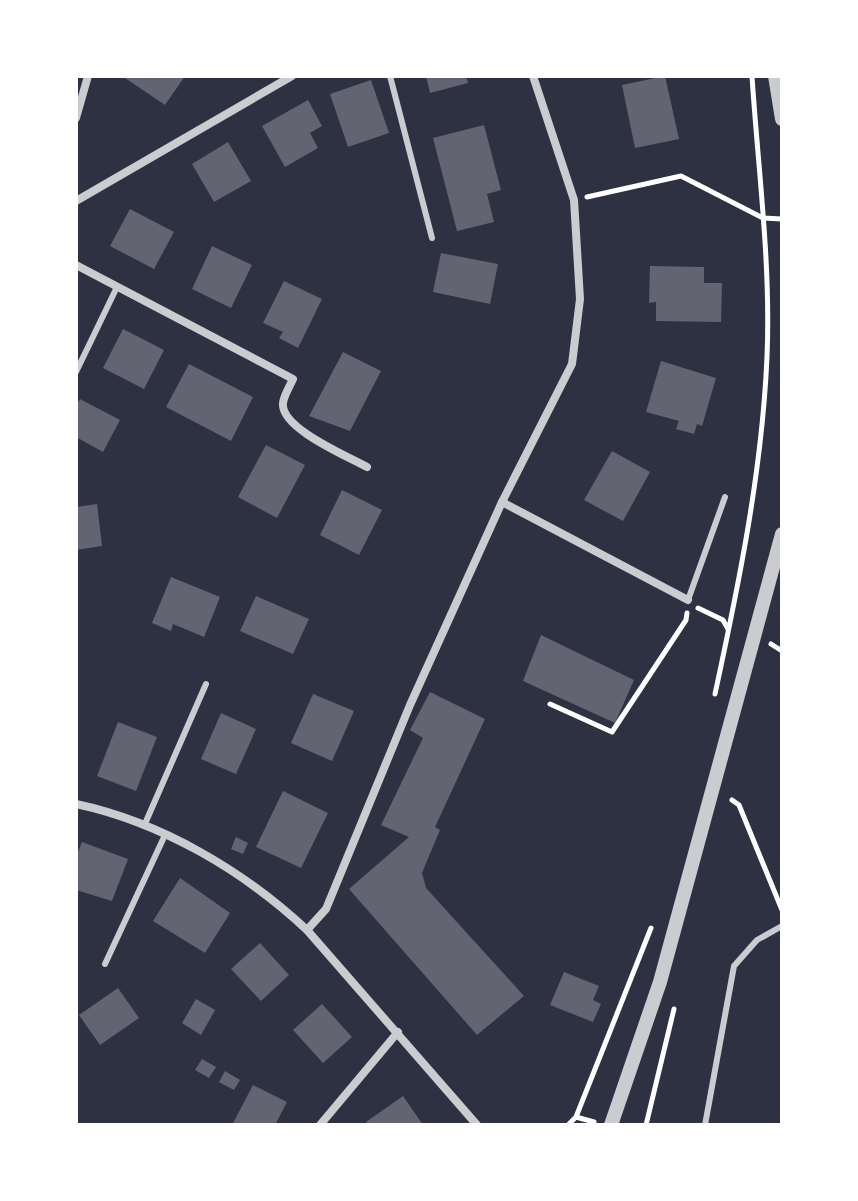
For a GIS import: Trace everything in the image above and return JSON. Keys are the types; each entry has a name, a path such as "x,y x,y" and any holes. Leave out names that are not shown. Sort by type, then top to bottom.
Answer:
{"street":[{"path":"76,118 88,76"},
{"path":"76,201 292,76"},
{"path":"307,930 326,909 410,705 502,502 572,364 580,299 574,200 533,76"},
{"path":"775,76 782,119"},
{"path":"76,265 293,379 283,403 285,414 294,426 367,467"},
{"path":"502,502 688,600"},
{"path":"611,1125 660,982 782,534"},
{"path":"76,804 165,835 260,888 307,930 477,1125"},
{"path":"320,1125 398,1032"}],"lane":[{"path":"390,76 432,238"},
{"path":"76,372 117,287"},
{"path":"688,600 725,497"},
{"path":"144,826 206,684"},
{"path":"105,964 165,835"},
{"path":"705,1125 734,966 757,940 782,926"}],"path":[{"path":"712,708 749,525 764,404 767,332 763,218 752,76"},
{"path":"574,200 681,176 763,218 782,219"},
{"path":"550,704 612,732 686,620 688,600 723,620 729,630"},
{"path":"769,643 782,651"},
{"path":"732,800 739,805 782,910"},
{"path":"568,1125 576,1117 652,925"}],"building":[{"path":"122,76 185,76 165,105"},
{"path":"426,76 466,76 468,83 430,93"},
{"path":"665,76 679,139 635,148 622,85"},
{"path":"371,80 389,133 348,147 330,94"},
{"path":"308,100 322,126 310,133 318,148 285,167 262,126"},
{"path":"484,125 501,190 487,194 494,222 457,231 433,138"},
{"path":"228,142 251,181 214,202 192,164"},
{"path":"130,209 174,232 154,269 110,246"},
{"path":"212,246 252,265 231,308 192,289"},
{"path":"441,253 498,264 490,304 433,292"},
{"path":"650,266 704,267 704,283 722,283 721,322 656,321 656,302 649,303"},
{"path":"284,281 322,299 298,348 279,338 283,332 263,323"},
{"path":"123,329 164,350 144,389 103,368"},
{"path":"343,352 381,371 350,431 309,416"},
{"path":"661,361 716,378 702,426 697,424 694,434 676,429 679,421 646,412"},
{"path":"189,364 253,397 231,441 166,407"},
{"path":"80,399 120,420 103,452 76,437 76,406"},
{"path":"266,445 305,465 277,518 238,497"},
{"path":"612,451 650,472 623,521 584,500"},
{"path":"342,490 382,510 359,555 320,535"},
{"path":"97,504 102,546 76,550 76,507"},
{"path":"171,577 220,597 204,637 173,624 171,631 152,623"},
{"path":"256,596 309,619 293,654 240,631"},
{"path":"541,635 634,680 615,723 523,681"},
{"path":"430,692 485,719 435,827 440,830 422,873 426,888 524,996 477,1035 349,889 409,837 381,825 423,738 410,730"},
{"path":"313,694 354,711 332,761 291,743"},
{"path":"221,713 256,729 236,774 201,759"},
{"path":"118,722 157,737 136,791 97,776"},
{"path":"283,791 328,813 301,868 256,847"},
{"path":"236,837 248,843 243,854 231,849"},
{"path":"82,842 128,859 112,901 76,890 76,857"},
{"path":"180,878 230,913 205,953 153,921"},
{"path":"260,943 289,975 261,1001 231,969"},
{"path":"564,972 599,986 593,1000 601,1004 593,1022 550,1005"},
{"path":"118,988 139,1018 100,1045 79,1015"},
{"path":"196,999 215,1010 201,1035 182,1023"},
{"path":"322,1004 352,1037 323,1063 293,1030"},
{"path":"202,1059 216,1067 209,1078 195,1070"},
{"path":"225,1071 240,1080 234,1090 219,1082"},
{"path":"253,1085 287,1102 275,1125 232,1125"},
{"path":"403,1096 423,1125 368,1125 366,1122"}]}
